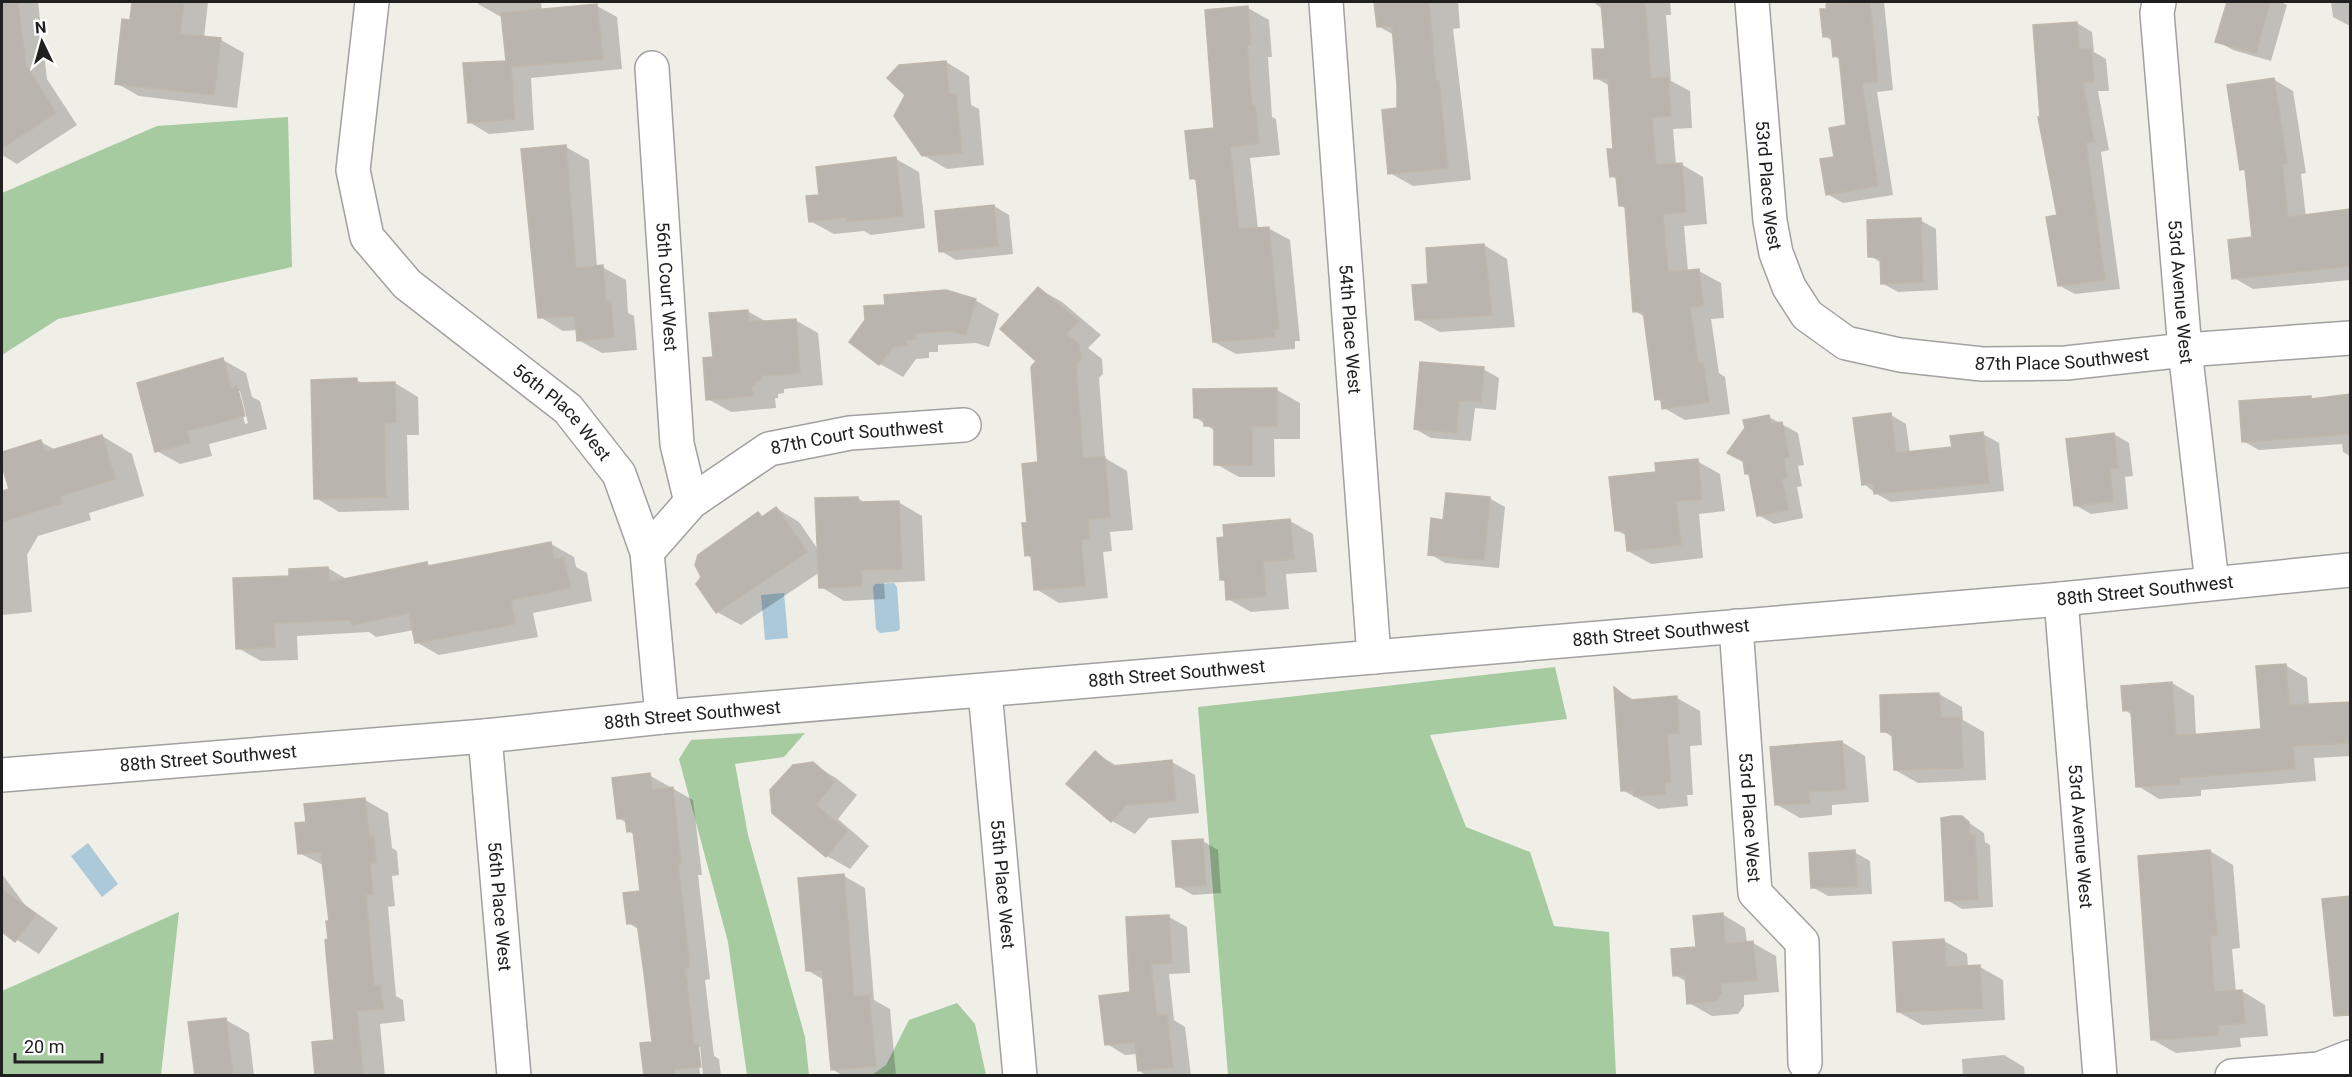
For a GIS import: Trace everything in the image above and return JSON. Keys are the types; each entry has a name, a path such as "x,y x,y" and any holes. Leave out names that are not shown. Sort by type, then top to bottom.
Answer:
{"street":[{"name":"56th Place West","path":"372,2 353,170 368,237 406,284 568,409 619,474 647,552 662,717"},
{"name":"54th Place West","path":"1326,2 1374,657"},
{"name":"53rd Place West","path":"1752,2 1770,221 1776,253 1789,287 1807,315 1846,344"},
{"name":"53rd Avenue West","path":"2159,2 2157,13 2185,350 2212,583"},
{"name":"56th Court West","path":"652,68 677,444 691,502"},
{"name":"87th Place Southwest","path":"1846,344 1900,355 1982,364 2066,363 2185,350 2350,338"},
{"name":"87th Court Southwest","path":"647,552 691,502 769,449 850,433 964,424"},
{"name":"88th Street Southwest","path":"2,775 485,736 662,717 2061,599 2350,570"},
{"name":"53rd Avenue West","path":"2061,599 2100,1076"},
{"name":"53rd Place West","path":"1736,626 1755,893 1802,942 1805,1063"},
{"name":"55th Place West","path":"985,691 1020,1076"},
{"name":"56th Place West","path":"485,736 514,1076"},
{"path":"2232,1076 2319,1069 2350,1057"}],"green space":[{"path":"288,117 292,267 58,319 2,355 2,193 157,126"},
{"path":"1555,667 1567,719 1430,735 1466,827 1530,852 1554,926 1609,932 1616,1075 1228,1075 1198,707"},
{"path":"805,733 784,757 735,764 748,835 805,1037 809,1075 747,1075 728,942 679,759 691,740"},
{"path":"179,912 161,1075 2,1075 2,991"},
{"path":"957,1003 975,1024 986,1075 872,1075 886,1065 909,1020"}],"water":[{"path":"894,583 897,587 900,629 880,633 876,629 873,587 875,584"},
{"path":"784,593 788,638 765,640 761,595"},
{"path":"88,843 118,884 102,897 71,856"}],"building":[{"path":"2,2 18,2 26,65 56,113 2,148"},
{"path":"132,2 184,2 180,34 221,38 214,95 115,84 122,19 130,20"},
{"path":"1374,2 1429,2 1436,81 1439,81 1448,168 1388,174 1382,110 1397,108 1397,85 1392,26 1377,27"},
{"path":"1601,2 1645,2 1651,79 1668,77 1671,116 1652,117 1656,165 1682,163 1686,212 1663,214 1668,272 1699,269 1703,306 1690,307 1698,363 1703,363 1709,402 1662,409 1661,399 1655,400 1643,311 1633,312 1625,206 1619,206 1616,176 1610,177 1607,149 1613,149 1608,78 1594,79 1592,49 1605,49"},
{"path":"1870,2 1878,82 1862,83 1878,186 1826,195 1820,159 1834,157 1829,128 1846,125 1839,56 1833,57 1831,36 1823,37 1820,9 1827,9 1826,5"},
{"path":"2227,2 2270,2 2256,53 2215,42"},
{"path":"597,4 603,59 511,67 515,119 468,123 463,63 506,61 501,13"},
{"path":"1248,6 1251,45 1247,45 1252,106 1255,105 1259,143 1230,147 1239,229 1269,227 1279,329 1274,330 1274,337 1213,342 1196,178 1190,179 1185,131 1214,128 1205,10"},
{"path":"2077,22 2079,50 2091,49 2094,82 2083,83 2094,142 2086,143 2105,280 2058,286 2046,217 2057,215 2038,117 2040,117 2033,25"},
{"path":"946,61 949,94 956,94 962,153 922,156 894,116 905,95 887,78 899,65"},
{"path":"2274,78 2287,163 2282,164 2288,217 2350,209 2350,266 2232,279 2228,240 2252,237 2245,169 2240,170 2227,85"},
{"path":"566,145 576,268 603,265 606,302 611,301 614,337 577,341 575,316 538,318 521,149"},
{"path":"896,157 903,216 846,222 846,217 809,222 806,196 819,195 816,167"},
{"path":"994,205 998,246 939,252 935,211"},
{"path":"1921,218 1923,282 1881,284 1880,257 1868,257 1867,220"},
{"path":"1484,244 1492,315 1415,320 1412,285 1428,284 1426,248"},
{"path":"1038,287 1079,321 1066,334 1079,344 1081,360 1076,365 1083,458 1105,457 1110,517 1088,519 1089,539 1081,539 1085,586 1034,590 1031,555 1025,556 1022,523 1027,523 1022,464 1038,462 1031,367 1036,361 1000,329"},
{"path":"946,290 976,299 966,335 951,331 916,333 916,339 906,340 907,345 893,347 879,365 849,342 865,320 864,306 885,305 884,295"},
{"path":"748,310 749,322 796,319 800,373 761,376 761,380 755,381 755,385 752,386 753,396 706,400 703,358 713,357 709,313"},
{"path":"223,358 231,388 237,386 245,416 187,431 190,443 155,452 137,383"},
{"path":"1420,362 1484,367 1481,402 1459,400 1456,433 1414,429"},
{"path":"357,378 357,383 395,382 396,422 384,423 386,497 314,499 311,380"},
{"path":"1277,388 1277,426 1252,427 1252,465 1214,465 1214,426 1204,426 1204,418 1194,418 1193,389"},
{"path":"2350,394 2350,434 2242,442 2239,401 2311,396 2311,399"},
{"path":"1891,413 1896,453 1952,447 1950,436 1983,432 1989,483 1874,494 1873,483 1862,485 1853,418"},
{"path":"1769,415 1771,424 1782,422 1789,457 1784,458 1787,478 1782,479 1788,510 1757,516 1749,474 1745,474 1743,461 1727,453 1745,428 1743,420"},
{"path":"2114,433 2118,468 2110,468 2113,501 2074,506 2066,439"},
{"path":"102,435 115,479 60,496 62,503 2,522 2,491 9,489 2,466 2,452 41,440 45,452"},
{"path":"1698,459 1702,499 1676,501 1681,545 1627,551 1625,530 1615,531 1609,477 1656,472 1655,463"},
{"path":"1446,493 1490,497 1484,560 1428,555 1431,518 1443,520"},
{"path":"858,497 858,502 899,501 902,569 861,570 862,586 819,588 815,498"},
{"path":"776,507 807,552 716,613 696,584 701,577 695,565 698,555 758,512 762,517"},
{"path":"1290,519 1294,559 1263,562 1266,596 1226,600 1225,580 1220,580 1217,538 1224,537 1223,525"},
{"path":"551,542 554,560 564,558 570,588 511,600 515,624 415,643 409,613 352,625 351,620 274,623 275,647 236,649 233,578 289,576 289,569 328,567 329,582 427,562 428,566"},
{"path":"2286,664 2289,705 2350,702 2350,743 2293,746 2295,769 2179,778 2180,784 2136,787 2131,710 2123,711 2121,686 2172,682 2176,736 2261,729 2256,666"},
{"path":"1614,687 1630,700 1677,696 1679,733 1667,734 1671,782 1665,782 1666,794 1634,796 1633,790 1621,791"},
{"path":"1939,693 1941,718 1961,717 1963,768 1894,770 1892,732 1881,732 1880,695"},
{"path":"1842,741 1846,789 1809,792 1810,803 1775,805 1770,747"},
{"path":"1095,751 1112,766 1172,760 1176,801 1126,805 1111,822 1066,784"},
{"path":"813,762 835,781 816,805 847,831 826,857 772,813 770,790 793,765"},
{"path":"650,773 652,790 673,787 681,863 678,864 690,968 685,968 694,1045 698,1045 701,1067 674,1069 675,1076 644,1076 640,1043 652,1042 637,923 627,924 623,893 640,891 633,831 627,832 625,818 617,819 612,778"},
{"path":"365,798 369,837 374,836 376,863 370,863 373,894 366,895 374,986 380,985 383,1009 357,1011 363,1076 315,1076 312,1042 334,1040 325,940 328,939 326,921 329,921 321,852 298,854 295,823 306,822 304,804"},
{"path":"1962,816 1969,822 1970,835 1975,835 1978,899 1945,901 1941,818"},
{"path":"1203,839 1206,885 1176,887 1172,841"},
{"path":"1855,850 1857,886 1811,888 1809,853"},
{"path":"2210,850 2217,935 2210,936 2214,992 2242,990 2245,1023 2218,1025 2218,1035 2151,1040 2138,856"},
{"path":"844,874 854,997 869,995 876,1066 831,1070 822,970 806,971 798,878"},
{"path":"2,889 36,914 15,942 2,932"},
{"path":"2350,896 2350,1015 2334,1016 2322,899"},
{"path":"1723,913 1725,944 1753,941 1757,980 1721,983 1722,992 1715,1001 1687,1004 1685,975 1673,976 1671,949 1696,947 1693,916"},
{"path":"1169,915 1172,963 1151,964 1157,1016 1167,1014 1173,1067 1138,1071 1135,1042 1105,1045 1099,996 1130,992 1126,917"},
{"path":"1944,939 1946,967 1980,965 1982,1008 1897,1012 1893,942"},
{"path":"226,1018 233,1076 195,1076 188,1022"}]}
